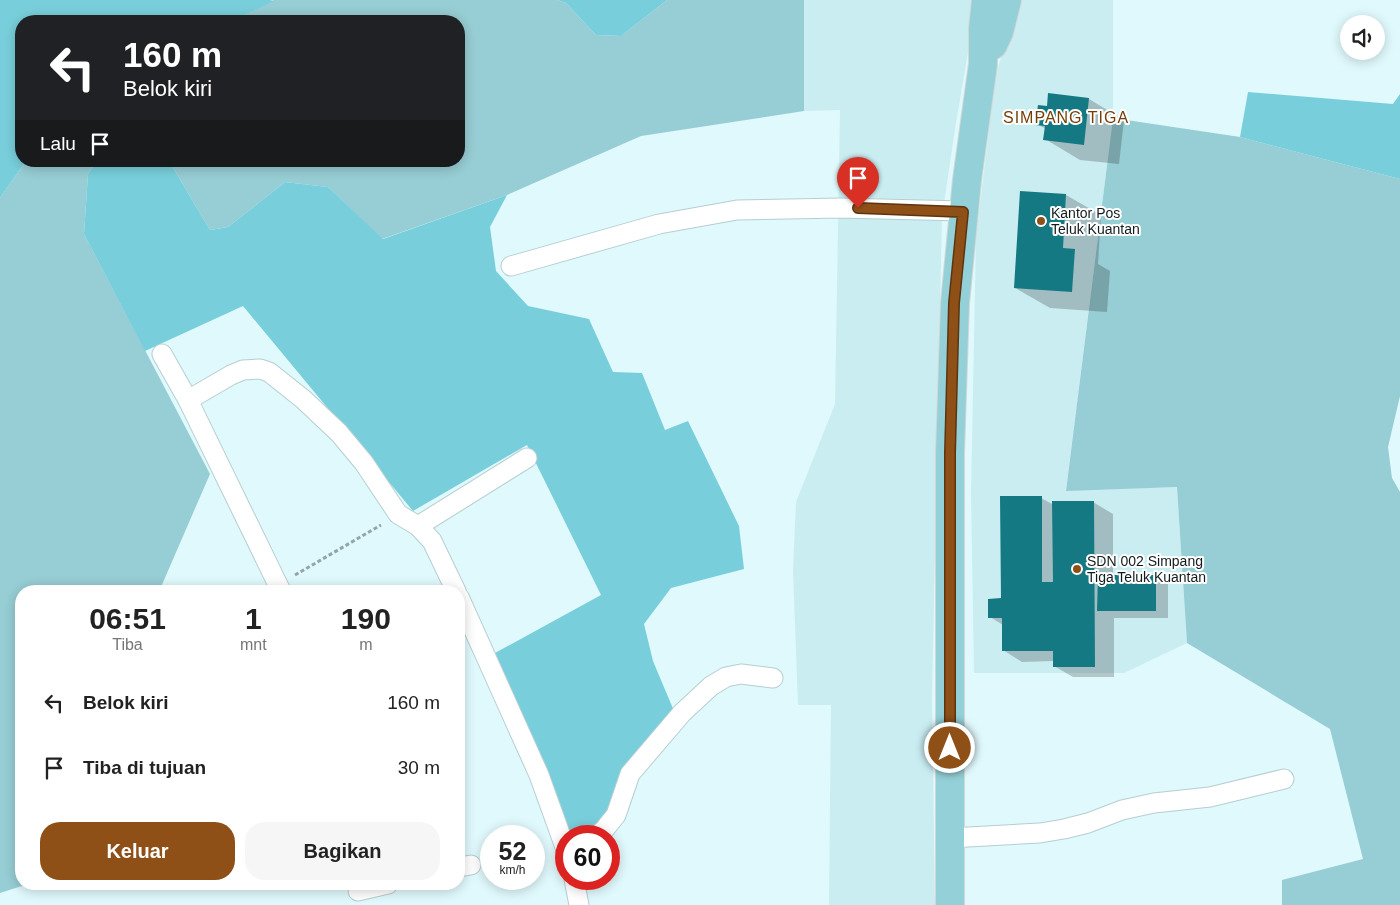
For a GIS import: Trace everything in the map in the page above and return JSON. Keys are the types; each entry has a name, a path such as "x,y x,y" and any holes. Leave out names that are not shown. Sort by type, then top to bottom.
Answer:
{"main road":[{"path":"950,905 950,453 954,303 963,212 983,64 983,29 986,0"},
{"path":"983,64 999,32 1007,0"}],"street":[{"path":"511,266 659,224 737,210 840,208 963,212"},
{"path":"162,354 188,400 278,585"},
{"path":"188,400 243,370 260,369 269,372 339,432 364,463 398,514 418,526 432,541 453,585"},
{"path":"418,526 527,458"},
{"path":"465,610 539,775 557,825"},
{"path":"608,825 616,815 630,774 682,712 711,686 726,677 740,674 773,678"},
{"path":"950,838 1040,833 1064,829 1088,823 1122,810 1154,803 1210,797 1284,779"},
{"path":"576,890 579,905"}],"path":[{"path":"284,585 398,514"}],"shaded area":[{"path":"0,0 274,1 245,15 15,15 15,167 22,167 0,198"},
{"path":"274,0 557,0 566,3 596,35 621,36 667,0 804,0 804,111 641,136 507,195 382,239 328,187 285,182 228,227 210,230 173,167 465,167 465,15 244,15"},
{"path":"557,0 667,0 621,36 596,35 566,3"},
{"path":"804,0 977,0 942,216 932,699 935,905 829,905 831,705 798,705 793,570 796,502 835,404 840,110 804,111"},
{"path":"1021,0 1113,0 1113,118 1066,490 1177,487 1187,643 1124,673 974,673 971,494 976,237 996,73"},
{"path":"1248,92 1393,104 1400,94 1400,179 1240,137"},
{"path":"1113,118 1240,137 1400,179 1400,396 1388,447 1392,478 1400,492 1400,905 1282,905 1282,880 1363,859 1330,729 1187,643 1177,487 1066,491"},
{"path":"22,167 93,167 88,174 84,234 210,474 162,585 15,585 15,888 0,893 0,198"},
{"path":"93,167 173,167 210,230 228,227 285,182 328,187 383,239 507,195 490,227 496,271 528,306 589,319 613,372 642,373 665,430 688,421 739,526 744,569 671,588 644,624 653,661 674,711 651,735 619,777 611,812 594,825 566,825 548,772 495,653 601,595 527,445 413,511 243,306 145,351 84,234 88,174"}],"building":[{"path":"1048,93 1089,98 1084,145 1043,140 1045,126 1035,125 1038,105 1047,106"},
{"name":"Kantor Pos Teluk Kuantan","path":"1020,191 1066,194 1063,248 1075,249 1072,292 1014,288"},
{"path":"1000,496 1042,496 1042,582 1053,582 1052,501 1094,501 1095,667 1053,667 1053,651 1002,651 1002,618 988,618 988,599 1001,598"},
{"path":"1098,575 1156,575 1156,611 1097,611"}],"place":[{"name":"Kantor Pos Teluk Kuantan","path":"1041,221"},
{"name":"SDN 002 Simpang Tiga Teluk Kuantan","path":"1077,569"}],"district":[{"name":"SIMPANG TIGA","path":"1066,117"}],"route":[{"path":"858,208 963,212 954,303 950,453 950,748"}]}
